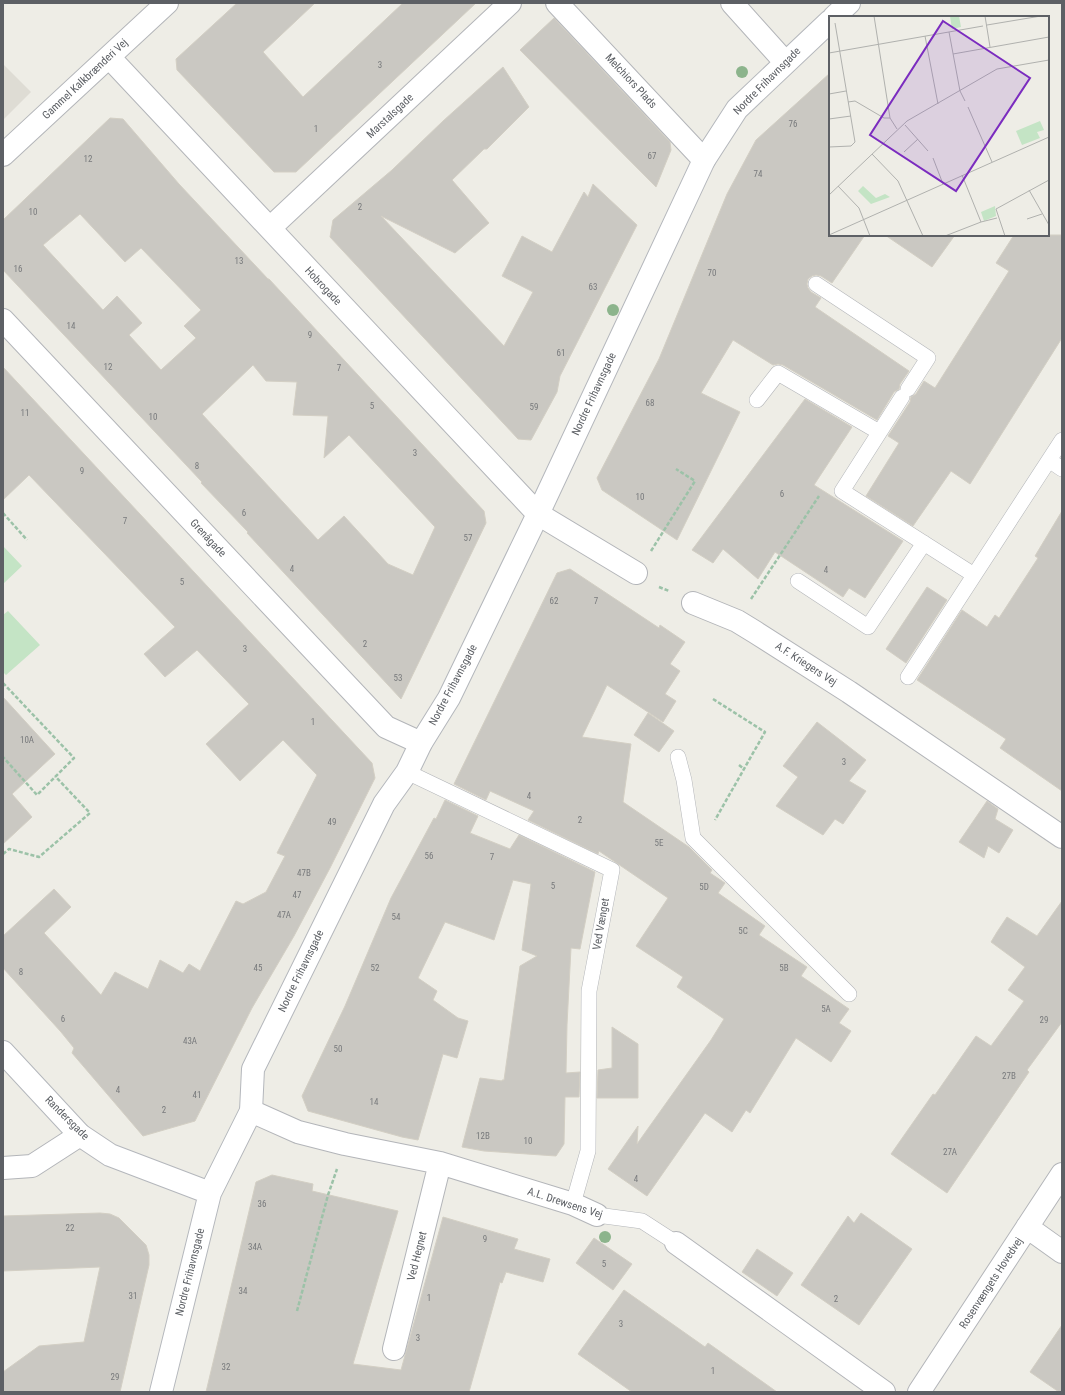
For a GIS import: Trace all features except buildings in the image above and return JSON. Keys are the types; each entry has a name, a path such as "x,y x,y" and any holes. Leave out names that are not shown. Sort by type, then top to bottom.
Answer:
{"street":[{"name":"Gammel Kalkbrænderi Vej","path":"3,155 167,3"},
{"name":"Marstalsgade","path":"270,228 510,3"},
{"name":"Melchiors Plads","path":"557,3 704,160"},
{"path":"732,3 785,62"},
{"path":"835,16 849,3"},
{"name":"Nordre Frihavnsgade","path":"161,1392 210,1193 251,1111 253,1069 384,804 407,772 421,743 449,698 538,514 704,160 736,109 829,22"},
{"name":"Hobrogade","path":"109,57 538,514"},
{"name":"Grenågade","path":"3,320 386,727 421,743"},
{"path":"538,514 636,573"},
{"name":"A.F. Kriegers Vej","path":"693,603 737,621 849,692 1062,837"},
{"name":"Randersgade","path":"3,1052 80,1134 110,1155 210,1193"},
{"name":"A.L. Drewsens Vej","path":"251,1111 298,1132 345,1144 440,1163 574,1204 597,1215"},
{"path":"3,1168 32,1166 80,1134"},
{"name":"Ved Hegnet","path":"394,1349 440,1163"},
{"name":"Rosenvængets Hovedvej","path":"919,1392 1062,1174"},
{"path":"1027,1227 1062,1252"},
{"name":"A.L. Drewsens Vej","path":"676,1243 884,1392"}],"lane":[{"path":"816,284 928,358 842,491 974,575"},
{"path":"757,400 778,373 879,432"},
{"path":"908,677 1062,440"},
{"path":"1049,460 1062,469"},
{"path":"798,581 868,627 924,543"},
{"path":"678,757 684,780 693,838 849,994"},
{"name":"Ved Vænget","path":"407,772 612,870 589,991 588,1151 574,1204"},
{"name":"A.L. Drewsens Vej","path":"597,1215 642,1221 676,1243"}],"path":[{"path":"676,470 694,482 636,573 650,582 693,603"},
{"path":"737,621 824,487 842,491"},
{"path":"3,514 28,540"},
{"path":"3,683 74,758 37,795 3,757"},
{"path":"700,845 765,732 713,699"},
{"path":"739,765 744,769"},
{"path":"3,854 9,849 39,857 90,813 55,776"},
{"path":"297,1311 328,1196 345,1144"}],"shaded area":[{"path":"3,64 31,92 3,120"}],"green space":[{"path":"3,546 22,566 3,584"},
{"path":"8,611 40,645 6,675 3,672 3,615"}]}
